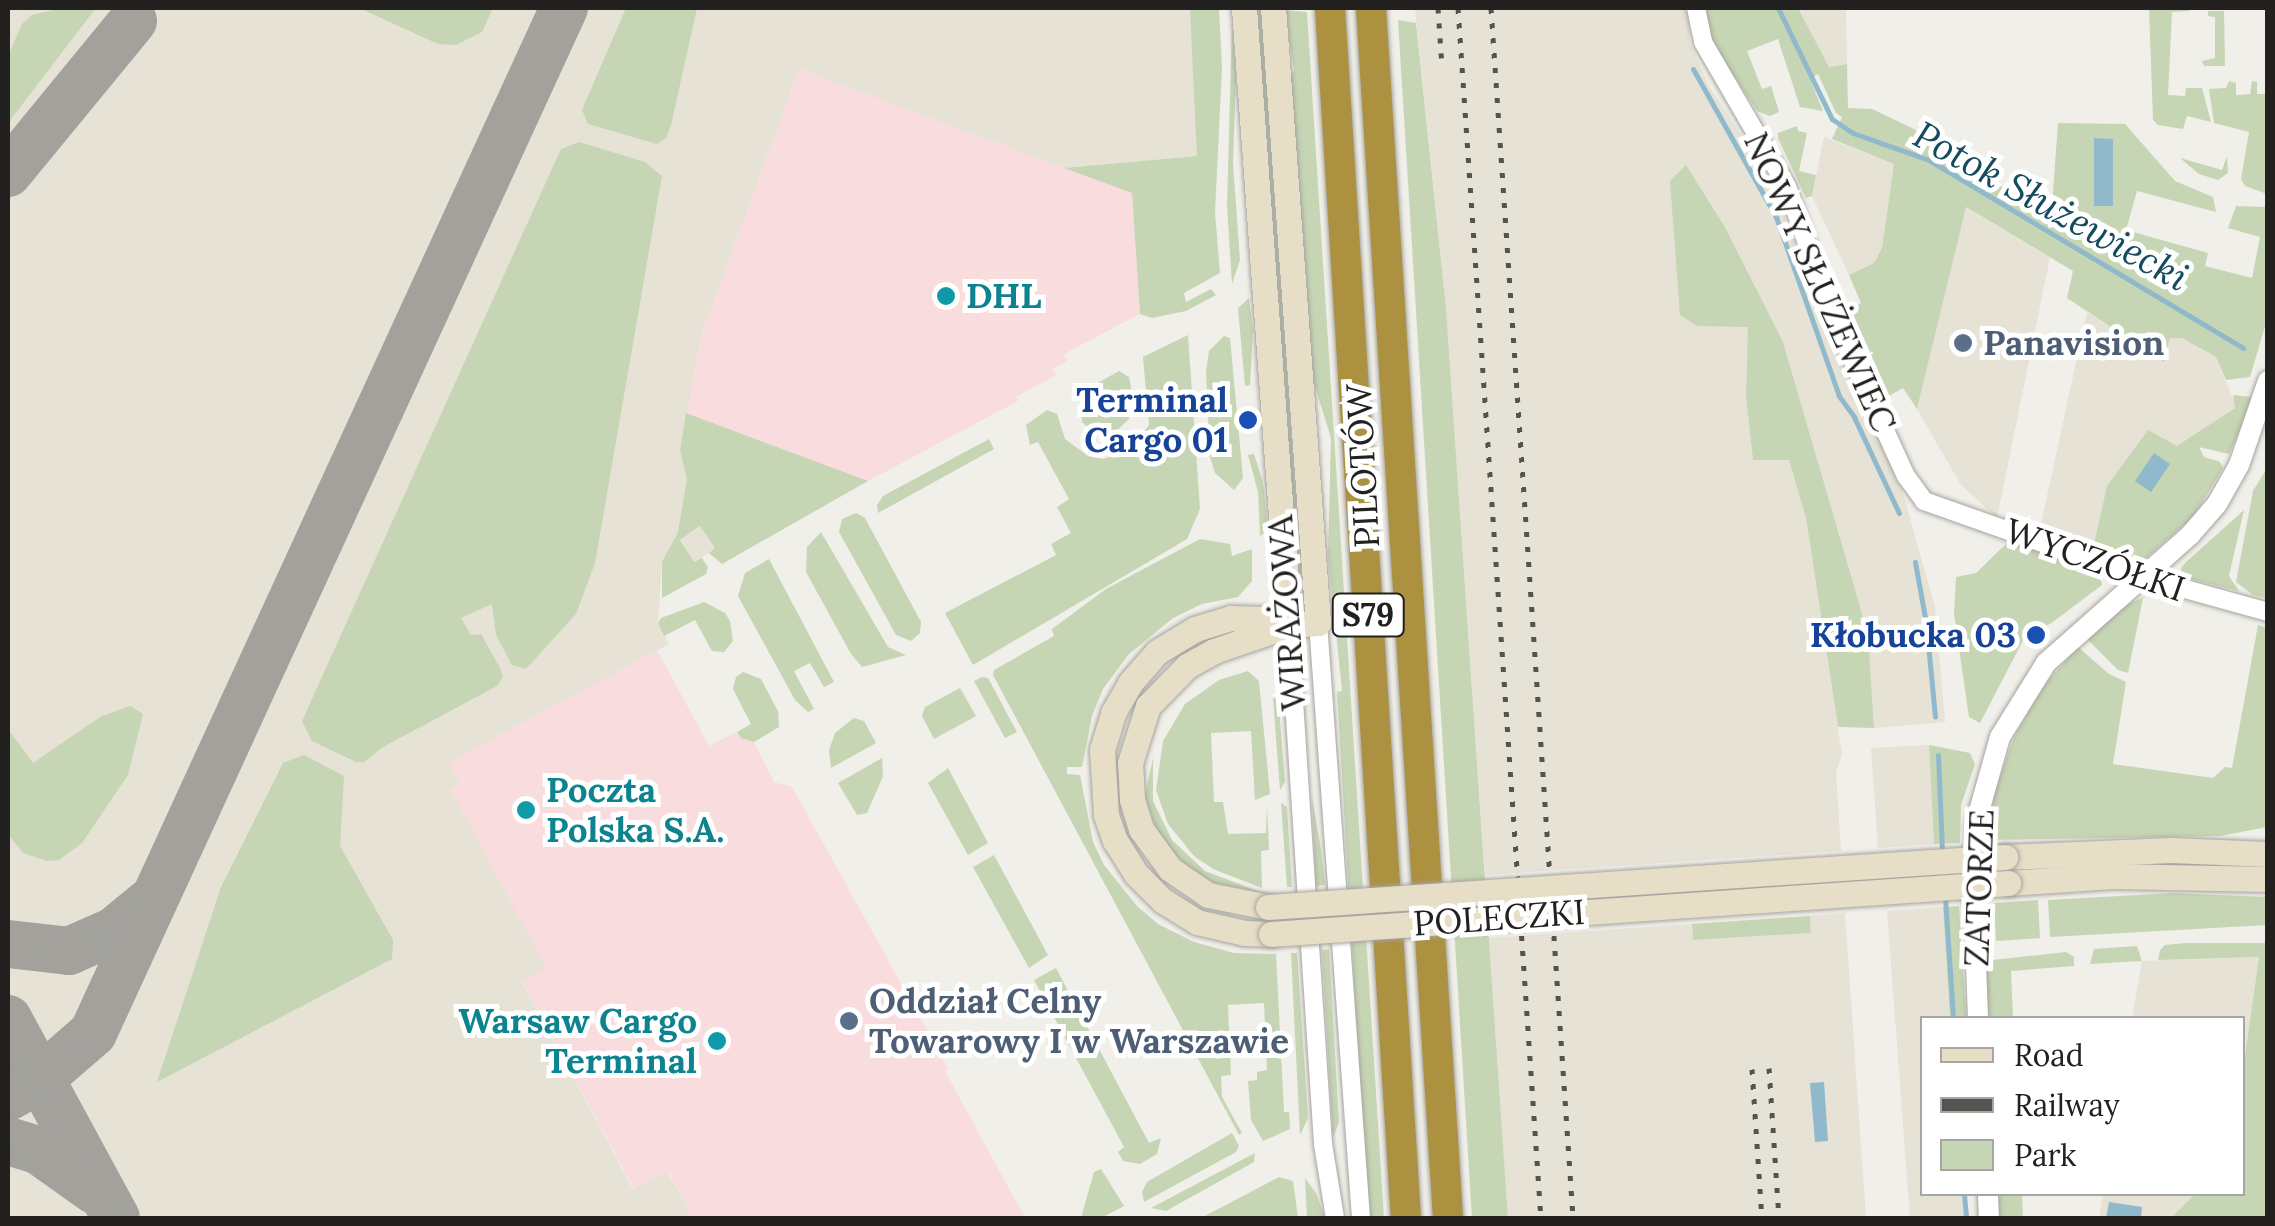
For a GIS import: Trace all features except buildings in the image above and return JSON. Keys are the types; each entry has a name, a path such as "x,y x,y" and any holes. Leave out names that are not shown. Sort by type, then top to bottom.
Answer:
{"highway":[{"name":"PILOTÓW","path":"1330,10 1406,1218"},
{"name":"PILOTÓW","path":"1372,12 1448,1218"}],"main road":[{"name":"WIRAŻOWA","path":"1244,8 1290,626"},
{"name":"WIRAŻOWA","path":"1274,8 1318,623"},
{"name":"POLECZKI","path":"1290,626 1263,619 1231,618 1195,629 1158,652 1130,683 1113,712 1102,750 1106,815 1115,842 1136,874 1163,901 1197,922 1245,933 1271,934 2006,870 2171,850 2268,854"},
{"name":"POLECZKI","path":"1318,623 1290,626 1214,651 1166,684 1148,706 1130,762 1132,798 1142,830 1170,869 1208,895 1268,906 2006,870 2268,879"}],"street":[{"name":"NOWY SŁUŻEWIEC","path":"1696,8 1703,42 1787,188 1834,319 1906,476 1924,501"},
{"name":"ZATORZE","path":"1978,1016 1976,822 1993,757 2013,712 2046,663 2217,504 2239,465 2268,381"},
{"name":"WYCZÓŁKI","path":"1924,501 2142,577 2268,612"},
{"name":"WIRAŻOWA","path":"1318,623 1361,1218"},
{"name":"WIRAŻOWA","path":"1290,626 1322,1126 1335,1218"}],"shaded area":[{"path":"8,8 1190,8 1198,156 1064,168 799,69 701,336 680,451 687,479 678,532 662,562 658,623 669,644 449,762 460,785 451,790 546,968 522,982 633,1189 667,1171 693,1218 8,1218"},
{"path":"1415,8 1689,8 1689,41 1709,86 1755,156 1792,233 1809,285 1903,493 1935,607 1945,722 1874,728 1868,634 1783,342 1726,229 1697,326 1749,326 1746,397 1753,459 1789,460 1806,518 1842,755 1836,771 1841,851 1485,875 1446,308"},
{"path":"1798,8 1846,8 1847,64 1829,67"},
{"path":"799,69 1132,192 1140,314 1064,354 1067,361 1053,369 1056,375 1016,397 1018,401 868,481 686,413 701,336"},
{"path":"1824,137 1894,164 1882,248 1874,263 1849,275 1812,196"},
{"path":"1965,207 2050,258 1997,518 1961,485 1917,409"},
{"path":"2087,312 2164,361 2170,338 2182,338 2216,357 2236,407 2192,437 2204,457 2107,487 2093,545 2039,533"},
{"path":"701,526 716,549 694,562 680,540"},
{"path":"657,650 709,746 737,732 741,738 754,742 774,782 792,787 948,1068 945,1071 1025,1218 693,1218 668,1171 634,1189 522,981 545,969 450,790 448,762"},
{"path":"1929,745 1934,844 1878,848 1871,748"},
{"path":"1943,907 1950,1016 1920,1016 1920,1196 1962,1196 1964,1218 1910,1218 1887,911"},
{"path":"1845,913 1866,1218 1508,1218 1489,938 1692,924 1693,940 1811,933 1810,916"},
{"path":"2259,957 2245,1056 2245,1016 2132,1016 2142,961"},
{"path":"2103,1196 2193,1196 2171,1218 2099,1218"}],"green space":[{"path":"61,8 96,8 8,123 8,56 22,24 32,15"},
{"path":"359,8 493,8 482,32 456,45 438,44"},
{"path":"626,8 697,8 671,125 666,138 657,144 588,124 582,110"},
{"path":"1175,8 1219,8 1222,68 1215,212 1220,273 1184,293 1186,302 1211,289 1216,295 1186,311 1152,318 1140,314 1132,193 1064,168 1197,156 1190,9"},
{"path":"1256,8 1261,8 1302,585 1298,605"},
{"path":"1703,8 1798,8 1829,67 1847,64 1848,108 1872,109 1914,129 2051,219 2058,123 2125,124 2175,181 2213,197 2216,212 2137,191 2126,230 2208,253 2205,266 2252,278 2260,237 2228,228 2236,206 2267,207 2267,320 2250,377 2226,380 2216,357 2182,338 2170,338 2164,362 2067,298 2073,271 1966,207 1917,409 1903,388 1887,397 1847,310 1861,303 1849,275 1874,263 1882,248 1894,164 1832,139 1842,117 1836,113 1818,74 1810,79 1823,111 1800,107 1778,39 1747,51 1762,89 1771,86 1779,112 1770,116 1757,111 1710,39"},
{"path":"2149,8 2189,8 2172,12 2168,95 2185,96 2186,88 2202,88 2211,122 2187,116 2183,129 2158,125 2153,120"},
{"path":"1285,10 1307,12 1384,1218 1368,1218 1337,692 1342,691 1328,555 1331,438 1311,374 1291,75 1294,71"},
{"path":"2208,11 2224,11 2225,66 2204,66 2202,61 2215,58 2215,17 2208,16"},
{"path":"1398,20 1416,23 1446,308 1508,1218 1472,1218"},
{"path":"1232,22 1236,75 1233,163 1240,260 1232,284 1227,207"},
{"path":"2229,81 2236,83 2236,95 2250,94 2252,81 2257,82 2257,94 2267,94 2267,194 2245,186 2241,179 2249,132 2214,123 2209,89 2226,88"},
{"path":"1797,126 1798,131 1807,133 1799,171 1816,175 1812,196 1806,198 1778,138 1778,133"},
{"path":"579,142 645,162 662,176 595,563 576,614 526,669 512,665 496,635 492,604 461,618 471,635 481,634 500,668 503,677 497,686 383,747 364,762 356,762 312,741 302,721 561,149"},
{"path":"2227,156 2228,173 2218,180 2199,174 2180,158 2222,170"},
{"path":"1686,165 1726,229 1783,342 1868,634 1874,728 1838,727 1806,518 1789,460 1753,460 1746,397 1748,327 1697,326 1680,315 1670,181"},
{"path":"1249,298 1253,332 1250,385 1245,386 1238,308"},
{"path":"1188,335 1200,509 1187,539 973,665 945,613 1056,555 1051,544 1071,533 1057,507 1069,499 1038,442 1030,445 1026,425 1047,410 1057,414 1065,439 1088,456 1103,459 1132,449 1149,425 1143,357"},
{"path":"1224,336 1230,338 1243,478 1234,490 1215,473 1210,457 1206,372 1209,351"},
{"path":"1119,371 1129,377 1129,419 1112,435 1096,435 1082,422 1081,408 1096,384"},
{"path":"2233,395 2251,397 2244,421 2229,454 2199,447 2204,457 2220,462 2223,468 2194,516 2143,561 2130,565 2092,552 2107,486 2148,430 2177,446 2235,408"},
{"path":"686,413 868,481 722,564 709,553 715,548 700,526 680,540 694,562 702,558 708,567 706,574 662,598 662,562 678,532 687,479 680,451"},
{"path":"989,439 994,449 878,513 877,505 883,496"},
{"path":"1254,454 1263,482 1268,530 1260,536 1258,492 1248,455"},
{"path":"2267,468 2267,598 2253,595 2236,582 2253,491"},
{"path":"2244,510 2229,576 2239,591 2182,577 2181,568 2186,562"},
{"path":"856,513 865,518 921,622 920,633 911,641 896,635 839,532 842,519"},
{"path":"821,532 888,647 906,655 862,667 851,654 806,572 807,547"},
{"path":"1200,539 1230,544 1232,556 1252,549 1252,581 1238,597 1202,604 1173,618 1129,654 1103,689 1092,716 1082,767 1067,767 1067,774 1080,775 1093,842 1104,865 1137,906 1158,924 1194,942 1234,953 1276,954 1284,1112 1289,1112 1290,1129 1263,1141 1251,1120 1248,1081 1257,1080 1257,1072 1267,1070 1264,1003 1228,1005 1231,1075 1221,1076 1222,1097 1242,1133 1239,1135 993,675 994,670 1054,636 1052,629 1106,589"},
{"path":"2009,541 2099,571 2102,585 2050,624 2028,631 1980,723 1969,717 1954,614 1956,577 1976,573"},
{"path":"769,559 834,682 824,687 810,663 794,671 814,709 808,712 795,700 738,596 745,573"},
{"path":"2151,594 2143,598 2128,673 2118,670 2088,640 2091,633 2119,608"},
{"path":"704,602 725,613 730,621 733,641 724,652 712,651 695,620 664,636 658,623 661,618"},
{"path":"2258,625 2267,628 2267,827 2220,836 1986,840 1996,788 2014,737 2044,685 2078,647 2109,674 2126,682 2113,764 2213,778 2225,767 2232,768"},
{"path":"1248,671 1259,681 1270,794 1255,800 1251,731 1211,733 1214,802 1223,802 1228,834 1266,833 1267,805 1269,850 1261,851 1262,888 1213,869 1194,856 1168,824 1156,790 1163,741 1185,704 1219,680"},
{"path":"743,672 761,679 778,711 779,727 754,742 741,738 737,732 751,724 733,689 736,677"},
{"path":"988,678 1017,732 1005,738 974,681"},
{"path":"960,688 976,716 934,739 922,716 925,707"},
{"path":"1278,696 1285,782 1280,790 1273,699"},
{"path":"130,706 143,714 128,775 82,843 59,860 47,861 23,853 8,834 8,729 33,763 100,717"},
{"path":"854,718 864,721 876,743 831,768 829,750 835,733"},
{"path":"1929,745 1970,753 1975,764 1961,805 1960,843 1934,844"},
{"path":"304,755 344,776 340,846 393,940 392,959 157,1082 221,887 283,763"},
{"path":"882,758 883,776 867,813 857,815 838,783"},
{"path":"1153,758 1153,801 1172,840 1205,871 1263,893 1214,883 1189,868 1168,848 1154,824 1145,796"},
{"path":"948,768 988,843 968,855 928,783"},
{"path":"1312,797 1325,885 1316,886"},
{"path":"1281,803 1287,807 1292,887 1287,887"},
{"path":"994,855 1048,955 1029,968 973,867"},
{"path":"2173,893 2267,897 2267,925 2050,937 2048,900"},
{"path":"2038,900 2040,938 1996,941 1994,903"},
{"path":"1959,906 1966,1016 1950,1016 1943,907"},
{"path":"1810,916 1811,933 1693,940 1692,924"},
{"path":"2267,943 2267,1218 2171,1218 2193,1196 2245,1196 2245,1056 2259,957 2158,960 2165,945"},
{"path":"2137,946 2142,961 2090,964 2094,949"},
{"path":"1329,949 1339,1122 1333,1138 1322,950"},
{"path":"2066,952 2074,957 2074,966 2011,971 2013,1016 1988,1016 1986,972 1992,960"},
{"path":"1291,953 1297,953 1308,1118 1300,1135"},
{"path":"1056,968 1149,1143 1161,1138 1157,1154 1140,1164 1123,1161 1118,1152 1124,1147 1034,980"},
{"path":"1232,1133 1239,1146 1236,1152 1144,1202 1142,1192 1147,1182"},
{"path":"1255,1153 1254,1162 1166,1211 1151,1208"},
{"path":"1101,1169 1124,1206 1101,1218 1081,1218 1094,1172"},
{"path":"1279,1177 1293,1181 1298,1218 1201,1218"},
{"path":"1305,1178 1316,1193 1325,1218 1307,1218"},
{"path":"1998,1196 2022,1196 2023,1218 1999,1218"}],"water":[{"path":"2094,138 2113,139 2113,206 2094,206"},
{"path":"2154,453 2170,464 2151,492 2135,481"},
{"path":"1824,1082 1828,1141 1815,1142 1810,1083"},
{"path":"2109,1202 2142,1207 2141,1218 2106,1218"}],"waterway":[{"name":"Potok Służewiecki","path":"1778,8 1832,119 1853,133 1929,160 2243,348"},
{"path":"1693,69 1776,217 1839,396 1854,417 1899,513"},
{"path":"1915,562 1926,623 1935,717"},
{"path":"1938,755 1942,851"},
{"path":"1945,897 1953,1016"},
{"path":"1964,1196 1966,1218"}],"taxiway":[{"path":"8,1097 40,1079 93,1033 564,8"},
{"path":"8,173 133,21"},
{"path":"8,944 69,951 114,931 153,899"},
{"path":"8,1019 116,1218"},
{"path":"8,1141 38,1150 94,1190"}],"railway":[{"path":"1438,8 1442,66"},
{"path":"1458,8 1541,1218"},
{"path":"1491,8 1573,1218"},
{"path":"1769,1068 1779,1218"},
{"path":"1752,1069 1762,1218"}],"place":[{"name":"DHL","path":"946,296"},
{"name":"Panavision","path":"1963,343"},
{"name":"Terminal Cargo 01","path":"1248,420"},
{"name":"Kłobucka 03","path":"2036,635"},
{"name":"Poczta Polska S.A.","path":"526,810"},
{"name":"Oddział Celny Towarowy I w Warszawie","path":"849,1021"},
{"name":"Warsaw Cargo Terminal","path":"717,1041"}]}
